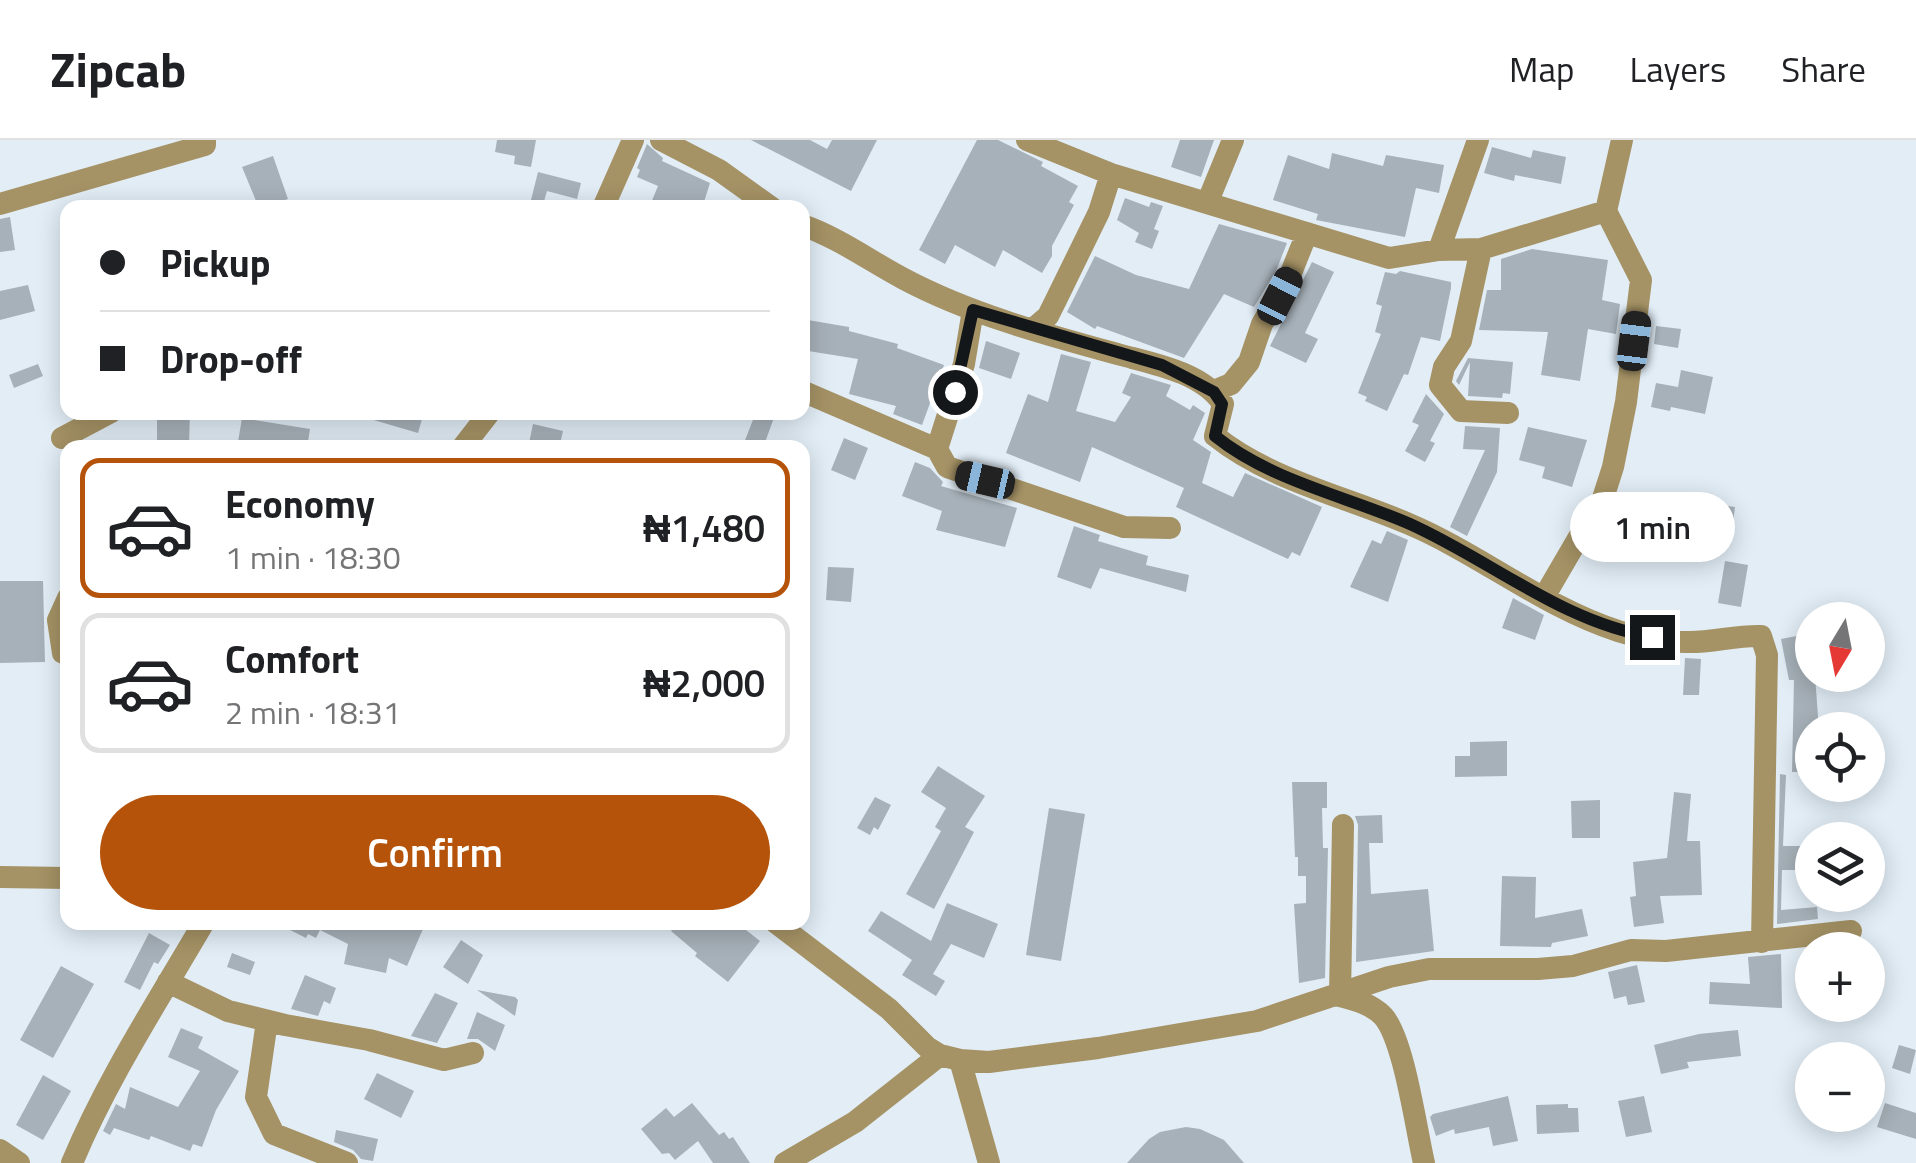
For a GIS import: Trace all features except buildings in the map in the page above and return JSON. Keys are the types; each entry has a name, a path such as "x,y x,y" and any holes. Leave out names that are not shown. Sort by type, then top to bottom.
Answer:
{"street":[{"path":"0,204 204,145 206,140"},
{"path":"606,200 632,140"},
{"path":"661,140 719,170 761,200"},
{"path":"1027,140 1111,174 1389,258 1439,250 1481,249 1606,210"},
{"path":"1208,201 1233,140"},
{"path":"1439,250 1478,140"},
{"path":"1544,597 1579,537 1597,517 1614,467 1626,402 1642,280 1606,210 1622,140"},
{"path":"1033,330 1056,302 1098,212 1111,174"},
{"path":"810,227 905,280 973,310 1162,365 1214,392 1222,404 1215,436 1235,452 1410,524 1533,594 1618,632 1686,642 1762,636 1767,655 1762,942"},
{"path":"1214,392 1232,384 1249,362 1262,324 1289,278 1307,233"},
{"path":"1481,249 1461,341 1444,368 1440,384 1460,411 1508,413"},
{"path":"937,449 964,364 973,310"},
{"path":"810,394 937,449 948,467 964,475 1006,484 1124,527 1170,528"},
{"path":"62,438 97,420"},
{"path":"468,440 484,420"},
{"path":"1340,996 1343,824"},
{"path":"0,877 60,878"},
{"path":"72,1163 194,930"},
{"path":"785,930 950,1058 990,1163"},
{"path":"786,1163 950,1058 990,1062 1257,1021 1429,969 1573,966 1631,950 1762,942 1851,931"},
{"path":"168,982 228,1011 267,1021 369,1040 444,1060 473,1053"},
{"path":"1340,996 1366,1004 1390,1026 1424,1163"},
{"path":"267,1021 256,1098 274,1134 347,1163"},
{"path":"0,1150 19,1163"}],"route":[{"path":"955,392 973,310 1162,365 1214,392 1222,404 1215,436 1235,452 1410,524 1533,594 1618,632 1652,637"}]}
